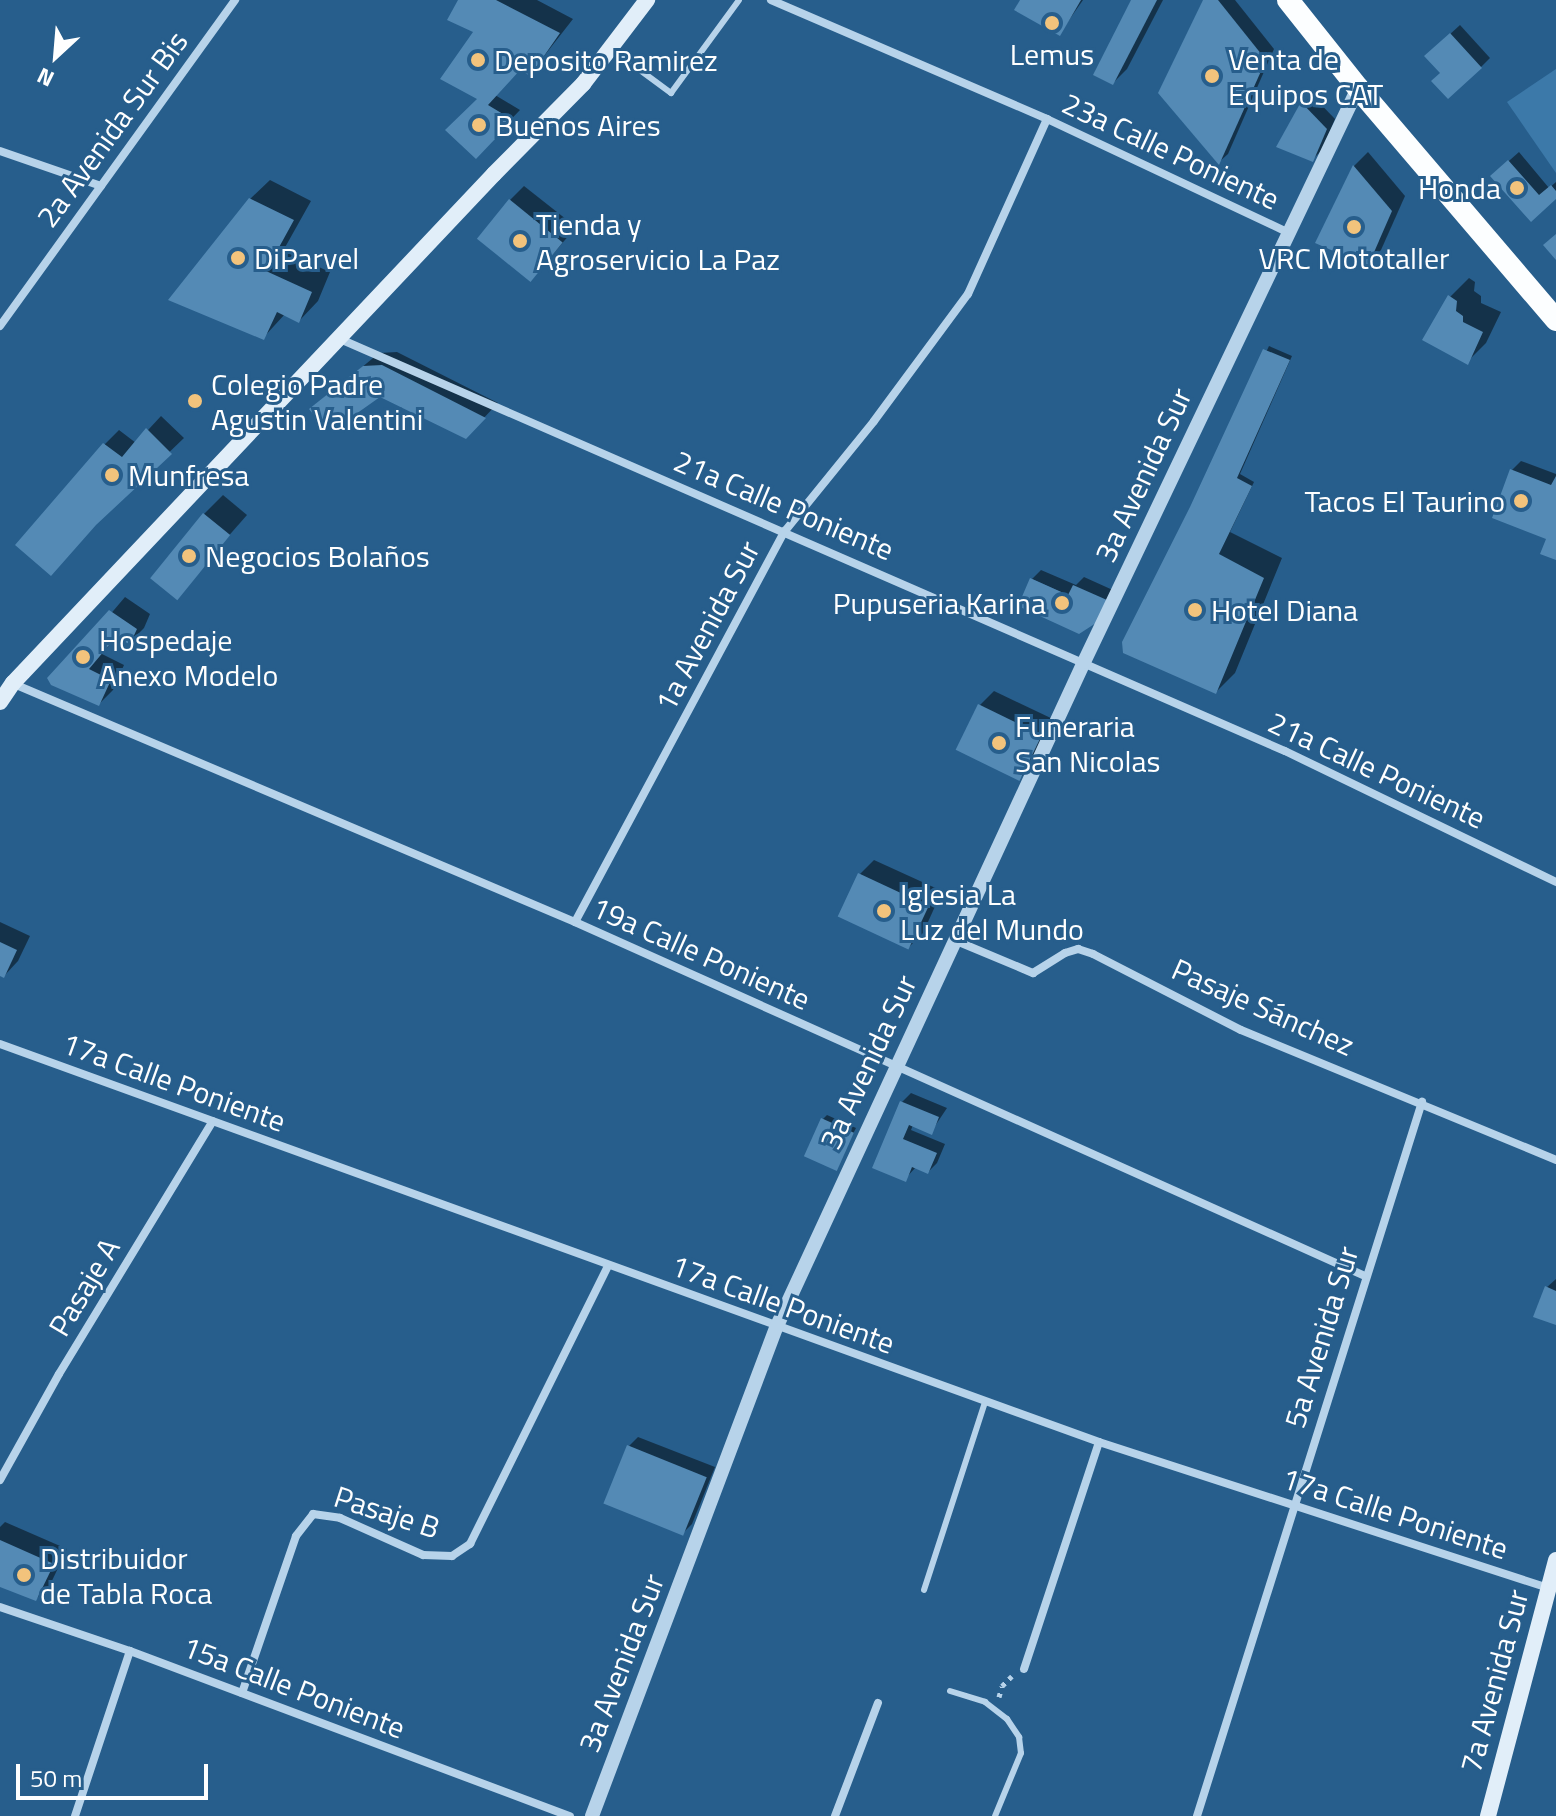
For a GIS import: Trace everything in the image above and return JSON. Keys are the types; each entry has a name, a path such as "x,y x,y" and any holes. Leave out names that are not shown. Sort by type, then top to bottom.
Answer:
{"highway":[{"path":"1288,0 1358,88 1556,320"}],"main road":[{"path":"0,702 13,683 583,84 647,0"},
{"name":"7a Avenida Sur","path":"1488,1816 1552,1589 1556,1560"}],"street":[{"name":"2a Avenida Sur Bis","path":"0,326 235,0"},
{"name":"23a Calle Poniente","path":"771,0 1047,119 1287,232"},
{"name":"3a Avenida Sur","path":"592,1816 776,1328 1084,662 1358,88"},
{"name":"1a Avenida Sur","path":"575,922 785,531 874,421 968,294 1047,119"},
{"path":"0,151 101,186"},
{"name":"21a Calle Poniente","path":"340,339 1285,751 1556,882"},
{"name":"19a Calle Poniente","path":"13,683 575,922 1365,1276"},
{"name":"Pasaje Sánchez","path":"954,940 1033,973 1065,953 1078,949 1093,954 1241,1030 1422,1102 1556,1160"},
{"name":"17a Calle Poniente","path":"0,1044 985,1402 1552,1589"},
{"name":"5a Avenida Sur","path":"1197,1816 1422,1102"},
{"name":"Pasaje A","path":"0,1480 59,1374 213,1121"},
{"name":"Pasaje B","path":"242,1693 296,1536 313,1514 340,1518 423,1555 452,1556 470,1544 608,1266"},
{"path":"1024,1669 1099,1442"},
{"name":"15a Calle Poniente","path":"0,1607 130,1651 570,1816"},
{"path":"75,1816 130,1651"},
{"path":"835,1816 878,1703"}],"lane":[{"path":"610,48 671,93 739,0"},
{"path":"924,1590 985,1402"},
{"path":"950,1691 985,1702 1007,1719 1019,1737 1021,1753 995,1816"}],"path":[{"path":"995,1710 1007,1679 1024,1669"}],"shaded area":[{"path":"1556,69 1556,173 1507,102"}],"building":[{"path":"458,0 496,0 560,33 530,76 520,70 488,105 513,120 476,159 445,130 477,99 440,79 473,32 447,20"},
{"name":"Lemus","path":"1020,0 1081,0 1060,36 1014,10"},
{"path":"1131,0 1157,0 1113,85 1093,75"},
{"name":"Venta de Equipos CAT","path":"1203,0 1218,0 1266,60 1219,165 1158,93"},
{"path":"1450,33 1482,68 1448,99 1431,81 1440,73 1424,56"},
{"path":"1301,102 1327,129 1313,162 1276,147"},
{"name":"Honda","path":"1508,160 1539,195 1551,185 1556,191 1556,199 1531,222 1490,176"},
{"name":"VRC Mototaller","path":"1353,165 1392,211 1368,266 1315,243"},
{"name":"DiParvel","path":"249,198 294,220 266,271 312,292 299,323 277,312 264,340 168,300"},
{"name":"Tienda y Agroservicio La Paz","path":"509,199 563,242 531,282 477,239"},
{"path":"1556,234 1556,260 1543,245"},
{"path":"1448,295 1457,301 1456,311 1463,316 1463,322 1483,332 1468,365 1422,340"},
{"name":"Hotel Diana","path":"1263,349 1290,360 1237,478 1252,486 1219,554 1264,578 1216,694 1123,653 1122,642 1190,507"},
{"path":"382,365 486,418 466,439 380,397 346,421 333,415 322,425 309,409 363,366"},
{"path":"146,428 172,454 96,525 51,576 15,545 103,443 122,457"},
{"name":"Tacos El Taurino","path":"1510,469 1551,485 1556,476 1556,560 1540,554 1546,539 1492,518"},
{"name":"Negocios Bolaños","path":"203,513 230,535 177,600 150,578"},
{"name":"Pupuseria Karina","path":"1030,578 1068,595 1073,585 1107,600 1096,623 1079,634 1018,606"},
{"name":"Hospedaje Anexo Modelo","path":"109,610 137,629 130,644 115,638 89,669 111,680 99,706 51,685 47,678"},
{"name":"Funeraria San Nicolas","path":"978,704 1042,735 1019,781 956,750"},
{"name":"Iglesia La Luz del Mundo","path":"858,873 929,906 908,949 838,917"},
{"path":"0,942 17,950 4,978 0,976"},
{"path":"900,1101 939,1117 932,1135 909,1125 903,1139 937,1153 928,1174 912,1167 906,1182 872,1168"},
{"path":"821,1118 854,1133 837,1171 804,1156"},
{"path":"1545,1286 1556,1291 1556,1325 1533,1317"},
{"path":"627,1445 707,1477 683,1536 603,1503"},
{"name":"Distribuidor de Tabla Roca","path":"0,1540 54,1564 36,1601 0,1587"}],"place":[{"name":"Lemus","path":"1052,23"},
{"name":"Deposito Ramirez","path":"478,60"},
{"name":"Venta de Equipos CAT","path":"1212,76"},
{"name":"Buenos Aires","path":"479,125"},
{"name":"Honda","path":"1517,188"},
{"name":"VRC Mototaller","path":"1354,227"},
{"name":"Tienda y Agroservicio La Paz","path":"520,241"},
{"name":"DiParvel","path":"238,258"},
{"name":"Colegio Padre Agustin Valentini","path":"195,401"},
{"name":"Munfresa","path":"112,475"},
{"name":"Tacos El Taurino","path":"1521,501"},
{"name":"Negocios Bolaños","path":"189,556"},
{"name":"Pupuseria Karina","path":"1062,603"},
{"name":"Hotel Diana","path":"1195,610"},
{"name":"Hospedaje Anexo Modelo","path":"83,657"},
{"name":"Funeraria San Nicolas","path":"999,743"},
{"name":"Iglesia La Luz del Mundo","path":"884,911"},
{"name":"Distribuidor de Tabla Roca","path":"24,1575"}]}
